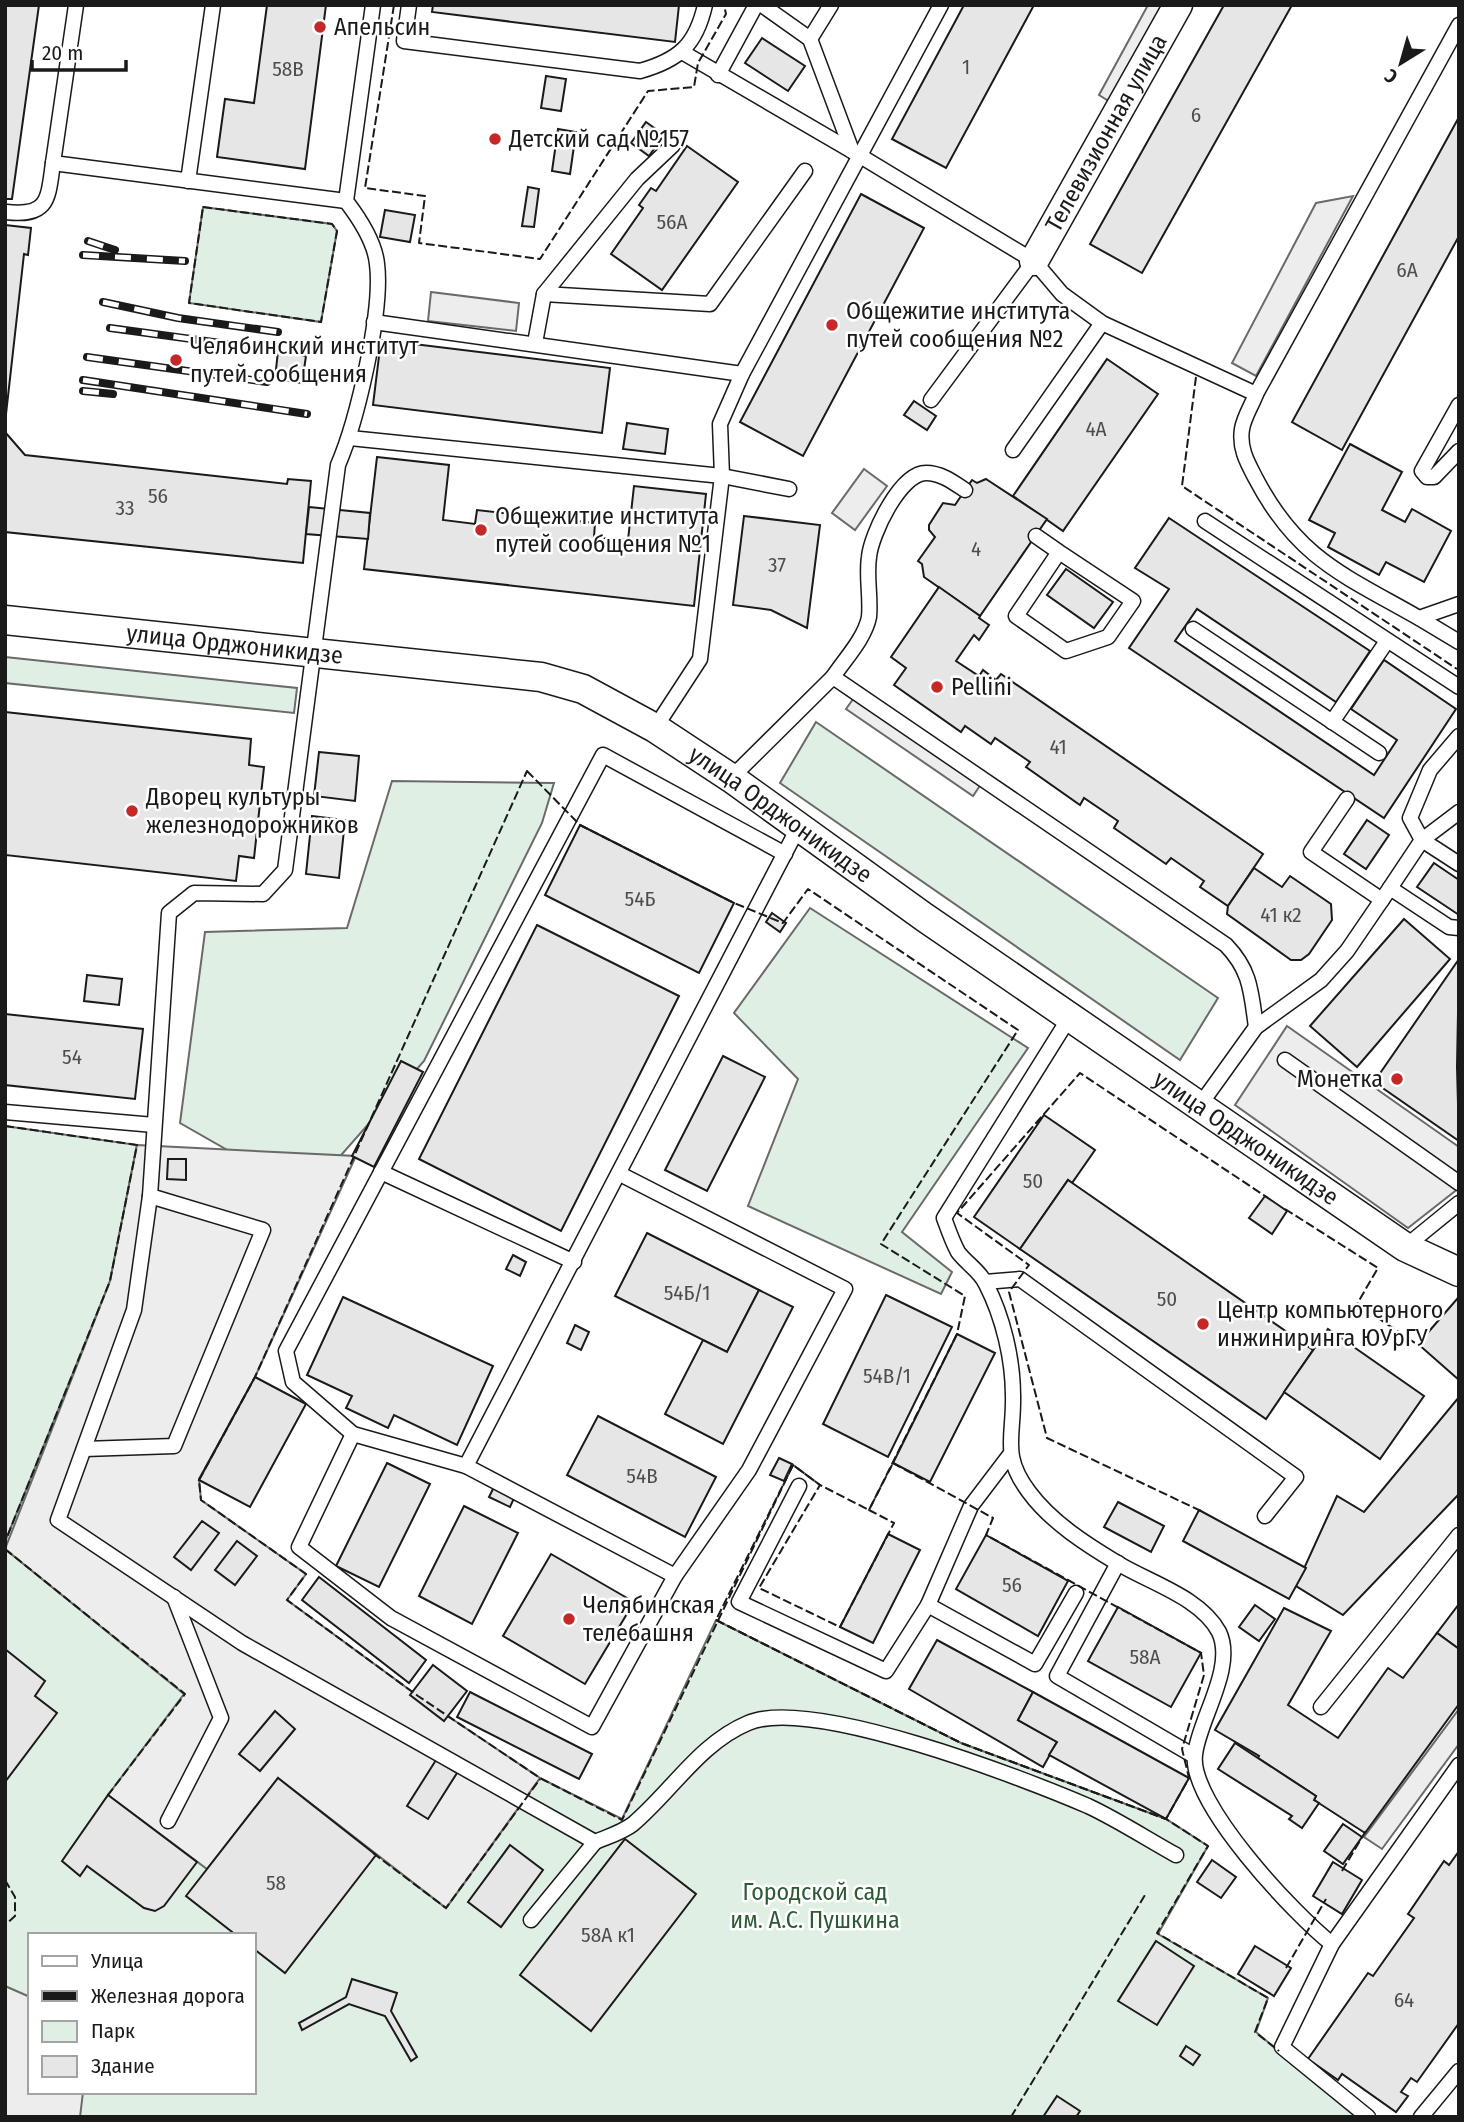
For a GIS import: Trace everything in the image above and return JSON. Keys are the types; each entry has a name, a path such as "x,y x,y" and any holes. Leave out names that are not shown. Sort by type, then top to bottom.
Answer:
{"street":[{"name":"Телевизионная улица","path":"1034,261 1178,5"},
{"name":"улица Орджоникидзе","path":"5,620 541,677 583,689 655,728 731,778 924,917 1071,1015 1405,1247 1459,1272"}],"lane":[{"path":"6,212 24,214 38,210 48,198 76,5"},
{"path":"188,181 213,5"},
{"path":"373,5 346,201 359,219 377,263 374,322 350,438 338,465 316,653 285,870 263,894 194,894 169,913 150,1196 134,1310 58,1520 242,1643 595,1842"},
{"path":"409,5 404,41 640,71 662,64 682,52 700,27 705,5"},
{"path":"718,75 756,5"},
{"path":"762,5 810,39 856,153"},
{"path":"810,39 831,5"},
{"path":"655,728 700,659 722,476 720,424 742,374 856,153 941,5"},
{"path":"1459,25 1256,394 1242,427 1242,452 1266,498 1290,533 1329,567 1459,642"},
{"path":"682,52 1034,261 1062,294 1102,323 1256,394"},
{"path":"535,343 544,294 638,179 673,145"},
{"path":"53,163 346,201"},
{"path":"544,294 710,304 805,171"},
{"path":"931,401 1034,261"},
{"path":"374,322 742,374"},
{"path":"1013,450 1102,323"},
{"path":"1459,405 1422,471 1427,477 1434,477 1459,451"},
{"path":"350,438 722,476 789,489"},
{"path":"731,778 833,677 869,618 869,558 875,531 906,482 924,473 944,477 965,490"},
{"path":"1205,521 1459,687"},
{"path":"1036,536 1133,601 1108,638 1066,651 1016,616 1059,552"},
{"path":"1419,618 1459,604"},
{"path":"1193,629 1379,753"},
{"path":"1332,722 1387,641"},
{"path":"833,677 1226,945 1243,963 1251,987 1256,1027"},
{"path":"1459,736 1430,770 1410,818 1422,840 1459,864"},
{"path":"675,1576 466,1466 353,1434 293,1382 286,1351 603,755 785,854"},
{"path":"1347,799 1311,852 1449,927 1459,928"},
{"path":"1199,1105 1256,1027 1321,980 1347,951 1422,840 1459,812"},
{"path":"466,1466 621,1174 799,826"},
{"path":"799,1486 739,1602 886,1671 928,1605 971,1506 1009,1456 1014,1397 1009,1350 985,1282 959,1252 944,1217 1071,1015"},
{"path":"1285,1060 1459,1183"},
{"path":"5,1112 153,1125"},
{"path":"381,1171 574,1262"},
{"path":"353,1434 299,1546 391,1618 592,1727 675,1576 749,1471 845,1290 621,1174"},
{"path":"84,1449 174,1446 263,1230 150,1196"},
{"path":"1405,1247 1459,1203"},
{"path":"985,1282 1020,1279 1296,1477 1265,1517"},
{"path":"1009,1456 1028,1491 1056,1521 1118,1563 1196,1606 1219,1633 1223,1670 1194,1756 1204,1793 1251,1863 1312,1929 1332,1944"},
{"path":"1321,1707 1459,1535"},
{"path":"1118,1563 1057,1676 1194,1756"},
{"path":"928,1605 1034,1664 1076,1592"},
{"path":"168,1821 221,1718 174,1597"},
{"path":"531,1920 595,1842 631,1826 708,1749 748,1723 773,1717 820,1722 874,1733 972,1760 1091,1807 1176,1856"},
{"path":"1367,2117 1282,2047 1332,1944 1459,1765"},
{"path":"1420,2117 1459,2071"}],"green space":[{"path":"203,207 332,224 337,231 321,322 189,303"},
{"path":"5,657 297,688 294,713 5,683"},
{"path":"816,722 1218,998 1180,1060 780,783"},
{"path":"392,781 554,783 542,823 424,1061 306,1195 180,1123 205,932 347,928"},
{"path":"810,908 1028,1048 902,1232 952,1272 941,1294 748,1206 798,1079 734,1013"},
{"path":"5,1126 137,1145 110,1281 5,1542"},
{"name":"Городской сад им. А.С. Пушкина","path":"5,1549 185,1694 208,1868 278,1778 446,1908 540,1778 622,1819 716,1620 961,1743 1166,1819 1208,1846 1158,1934 1268,1998 1256,2032 1357,2117 5,2117"}],"shaded area":[{"path":"1148,5 1170,5 1115,105 1099,95"},
{"path":"1353,196 1256,376 1232,363 1316,203"},
{"path":"431,292 519,303 516,331 428,321"},
{"path":"864,469 887,486 855,530 832,513"},
{"path":"856,695 983,781 973,796 846,709"},
{"path":"1287,1026 1459,1147 1459,1188 1408,1228 1235,1105"},
{"path":"137,1145 356,1156 255,1377 199,1479 201,1500 306,1574 287,1600 418,1696 540,1778 446,1908 278,1778 207,1869 108,1795 184,1694 5,1549 110,1281"},
{"path":"1459,1709 1459,1744 1382,1849 1364,1837"},
{"path":"5,1986 28,1996 28,2094 83,2094 80,2117 5,2117"}],"building":[{"path":"5,5 39,5 12,199 5,199"},
{"path":"267,5 326,5 305,169 217,157 225,99 254,103"},
{"path":"433,5 679,5 675,42 432,12"},
{"path":"964,5 1034,5 946,168 892,139"},
{"path":"1224,5 1292,5 1142,273 1090,244"},
{"path":"762,38 805,66 788,91 745,63"},
{"path":"546,76 566,79 561,111 541,108"},
{"path":"1459,117 1459,236 1342,450 1292,422"},
{"path":"646,122 664,135 649,156 631,143"},
{"path":"558,129 576,132 570,174 552,171"},
{"path":"687,146 738,182 662,290 611,254 643,208 639,205 651,188 656,191"},
{"path":"528,187 539,189 534,227 522,226"},
{"name":"Общежитие института путей сообщения №2","path":"861,194 924,228 803,456 740,422"},
{"path":"385,210 415,215 410,242 380,237"},
{"path":"5,225 31,228 28,255 24,254 5,423"},
{"path":"381,340 610,368 602,433 373,405"},
{"path":"278,351 306,356 302,383 275,379"},
{"path":"1107,359 1158,394 1063,531 1013,496"},
{"path":"914,401 936,416 927,430 904,415"},
{"path":"627,423 668,429 665,454 623,449"},
{"path":"5,432 25,455 287,484 288,479 311,481 303,563 5,532"},
{"path":"1350,444 1402,472 1382,510 1405,522 1412,509 1451,531 1424,582 1386,562 1379,575 1328,547 1335,533 1309,520"},
{"name":"Общежитие института путей сообщения №1","path":"377,457 449,465 443,520 475,524 477,510 595,523 594,537 628,540 634,486 706,494 694,606 364,569"},
{"path":"986,479 1047,519 980,616 924,577 922,564 918,561 935,537 929,530 929,525 943,503 955,505 972,480 977,483"},
{"path":"309,507 370,513 368,539 306,534"},
{"path":"744,516 820,525 807,628 771,610 733,605"},
{"path":"1169,518 1370,651 1336,702 1197,609 1175,641 1374,775 1397,740 1351,709 1384,660 1456,709 1384,818 1129,648 1169,589 1135,568"},
{"path":"1066,569 1113,602 1094,628 1047,595"},
{"path":"939,587 989,625 979,640 974,635 956,661 979,676 983,670 996,680 1001,674 1263,854 1228,906 1200,887 1204,881 1171,858 1166,864 1114,828 1118,821 1084,798 1080,805 1026,767 1030,762 995,738 991,744 965,726 961,732 894,685 906,668 891,657"},
{"name":"Дворец культуры железнодорожников","path":"5,712 251,739 249,765 264,767 254,858 239,856 236,881 6,855 5,862"},
{"path":"319,752 359,756 355,801 314,796"},
{"path":"312,816 345,820 339,878 306,874"},
{"path":"1367,820 1389,835 1366,869 1344,854"},
{"path":"580,825 734,903 699,973 545,895"},
{"path":"1434,863 1459,880 1459,915 1417,887"},
{"path":"1254,868 1282,887 1290,876 1331,904 1332,920 1309,954 1301,960 1291,960 1227,914 1228,906"},
{"path":"772,913 786,923 780,932 766,922"},
{"path":"1404,919 1450,959 1357,1067 1310,1026"},
{"path":"537,925 679,996 561,1231 419,1159"},
{"path":"1459,959 1457,1067 1459,1141 1374,1082"},
{"path":"87,975 122,979 119,1005 84,1001"},
{"path":"5,1014 143,1029 135,1099 5,1085"},
{"path":"723,1056 765,1077 707,1191 665,1170"},
{"path":"401,1061 423,1072 374,1167 352,1156"},
{"path":"1044,1115 1095,1150 1072,1183 1068,1180 1020,1249 974,1217"},
{"path":"168,1159 186,1159 186,1180 167,1179"},
{"path":"1068,1180 1313,1350 1266,1419 1020,1249"},
{"path":"1265,1196 1287,1211 1272,1234 1249,1218"},
{"path":"647,1233 759,1290 727,1352 615,1296"},
{"path":"513,1255 526,1262 520,1276 506,1269"},
{"path":"759,1290 793,1307 723,1444 665,1414 703,1340 727,1352"},
{"path":"886,1295 952,1327 888,1457 823,1424"},
{"path":"343,1297 493,1366 457,1445 394,1415 388,1428 346,1408 352,1396 307,1375"},
{"path":"1457,1299 1459,1301 1459,1380 1418,1344"},
{"path":"575,1325 589,1332 581,1350 567,1343"},
{"path":"1328,1329 1424,1396 1380,1459 1284,1392"},
{"path":"957,1334 995,1353 930,1482 893,1463"},
{"path":"255,1377 306,1404 250,1507 199,1480"},
{"path":"1459,1397 1459,1494 1343,1615 1296,1586 1337,1496 1364,1512"},
{"path":"598,1416 716,1477 685,1537 567,1475"},
{"path":"779,1458 792,1464 784,1481 770,1475"},
{"path":"387,1463 430,1484 379,1587 336,1566"},
{"path":"496,1483 516,1494 510,1507 489,1497"},
{"path":"1118,1502 1164,1526 1151,1552 1104,1527"},
{"path":"464,1506 518,1533 472,1624 419,1596"},
{"path":"1199,1510 1306,1568 1289,1599 1183,1541"},
{"path":"202,1521 219,1533 191,1570 174,1557"},
{"path":"888,1534 920,1550 873,1643 840,1627"},
{"path":"986,1535 1068,1581 1038,1636 956,1589"},
{"path":"237,1541 257,1556 235,1585 215,1570"},
{"name":"Челябинская телебашня","path":"551,1554 634,1602 585,1684 503,1636"},
{"path":"319,1577 426,1660 409,1683 302,1600"},
{"path":"1459,1604 1459,1649 1437,1633"},
{"path":"1255,1605 1275,1619 1259,1641 1239,1627"},
{"path":"1118,1607 1201,1653 1171,1707 1088,1661"},
{"path":"1284,1608 1331,1631 1288,1705 1338,1738 1388,1668 1403,1678 1437,1633 1459,1649 1459,1704 1365,1833 1314,1800 1316,1796 1258,1758 1259,1756 1215,1730"},
{"path":"937,1640 1033,1692 1018,1720 1057,1742 1043,1767 909,1689"},
{"path":"5,1649 45,1681 35,1696 57,1713 5,1782"},
{"path":"433,1665 467,1691 444,1721 410,1695"},
{"path":"470,1692 592,1754 579,1779 457,1717"},
{"path":"1033,1692 1189,1778 1166,1819 1049,1755 1057,1742 1018,1720"},
{"path":"275,1711 295,1729 260,1771 239,1754"},
{"path":"1235,1743 1316,1796 1314,1800 1319,1803 1302,1828 1289,1819 1292,1816 1218,1769"},
{"path":"436,1760 457,1773 428,1819 407,1806"},
{"path":"278,1778 376,1855 285,1973 256,1951 256,1933 233,1933 186,1896"},
{"path":"108,1795 197,1862 164,1906 155,1911 144,1908 87,1866 80,1876 62,1861"},
{"path":"1343,1824 1362,1837 1343,1864 1324,1851"},
{"path":"625,1839 696,1894 591,2031 520,1975"},
{"path":"510,1845 543,1870 501,1927 468,1902"},
{"path":"1459,1851 1459,2023 1417,2082 1411,2078 1401,2092 1408,2096 1396,2112 1342,2074 1338,2080 1308,2059 1368,1973 1373,1976 1414,1918 1408,1914 1444,1861 1449,1865"},
{"path":"1212,1860 1236,1877 1221,1898 1197,1882"},
{"path":"1333,1862 1362,1880 1342,1914 1313,1896"},
{"path":"1156,1941 1194,1966 1157,2025 1118,2001"},
{"path":"1255,1946 1291,1968 1274,1996 1238,1974"},
{"path":"352,1979 397,1993 391,2011 417,2057 411,2061 385,2016 349,2004 302,2030 299,2023 346,1997"},
{"path":"1186,2046 1200,2055 1193,2065 1180,2056"},
{"path":"1057,2096 1080,2111 1076,2117 1043,2117"}],"railway":[{"path":"88,241 115,250"},
{"path":"83,255 185,261"},
{"path":"103,302 178,318 278,332"},
{"path":"110,328 273,350"},
{"path":"87,357 267,382"},
{"path":"83,380 307,414"},
{"path":"83,391 113,394"}],"fence":[{"path":"394,5 365,188 425,196 419,243 540,259 648,91 694,87 698,63 726,14 724,5"},
{"path":"203,207 332,224 337,231 321,322 189,303 203,207"},
{"path":"1196,377 1182,486 1457,669"},
{"path":"527,771 580,825 734,903 783,923 808,889 1018,1030 881,1244 965,1296 957,1334 869,1510 820,1485 793,1465 622,1820 540,1778 418,1696 287,1600 306,1574 201,1500 199,1480 255,1377 527,771"},
{"path":"1201,1511 1047,1438 1009,1292 1029,1265 957,1213 1080,1073 1268,1198"},
{"path":"5,1126 137,1145 110,1281 5,1542"},
{"path":"1285,1209 1378,1268 1357,1304 1421,1347"},
{"path":"893,1463 993,1518 986,1535 1201,1653 1204,1675 1182,1749 1189,1778 1166,1819 961,1743 716,1620 793,1465 820,1485 759,1588 840,1627 894,1523 869,1510 893,1463"},
{"path":"5,1549 185,1694 108,1795 110,1797"},
{"path":"716,1620 961,1743 1166,1819 1208,1846 1157,1933 1268,1998 1255,2032 1279,2051"},
{"path":"373,1853 446,1908 540,1779"},
{"path":"1342,1871 1367,1829"},
{"path":"5,1880 15,1897 15,1916 5,1925"},
{"path":"1011,2117 1145,1895"},
{"path":"1286,1968 1326,1899"}],"place":[{"name":"Апельсин","path":"320,27"},
{"name":"Детский сад №157","path":"495,139"},
{"name":"Общежитие института путей сообщения №2","path":"832,325"},
{"name":"Челябинский институт путей сообщения","path":"176,360"},
{"name":"Общежитие института путей сообщения №1","path":"481,530"},
{"name":"Pellini","path":"937,687"},
{"name":"Дворец культуры железнодорожников","path":"132,811"},
{"name":"Монетка","path":"1397,1079"},
{"name":"Центр компьютерного инжиниринга ЮУрГУ","path":"1203,1324"},
{"name":"Челябинская телебашня","path":"569,1619"}]}
